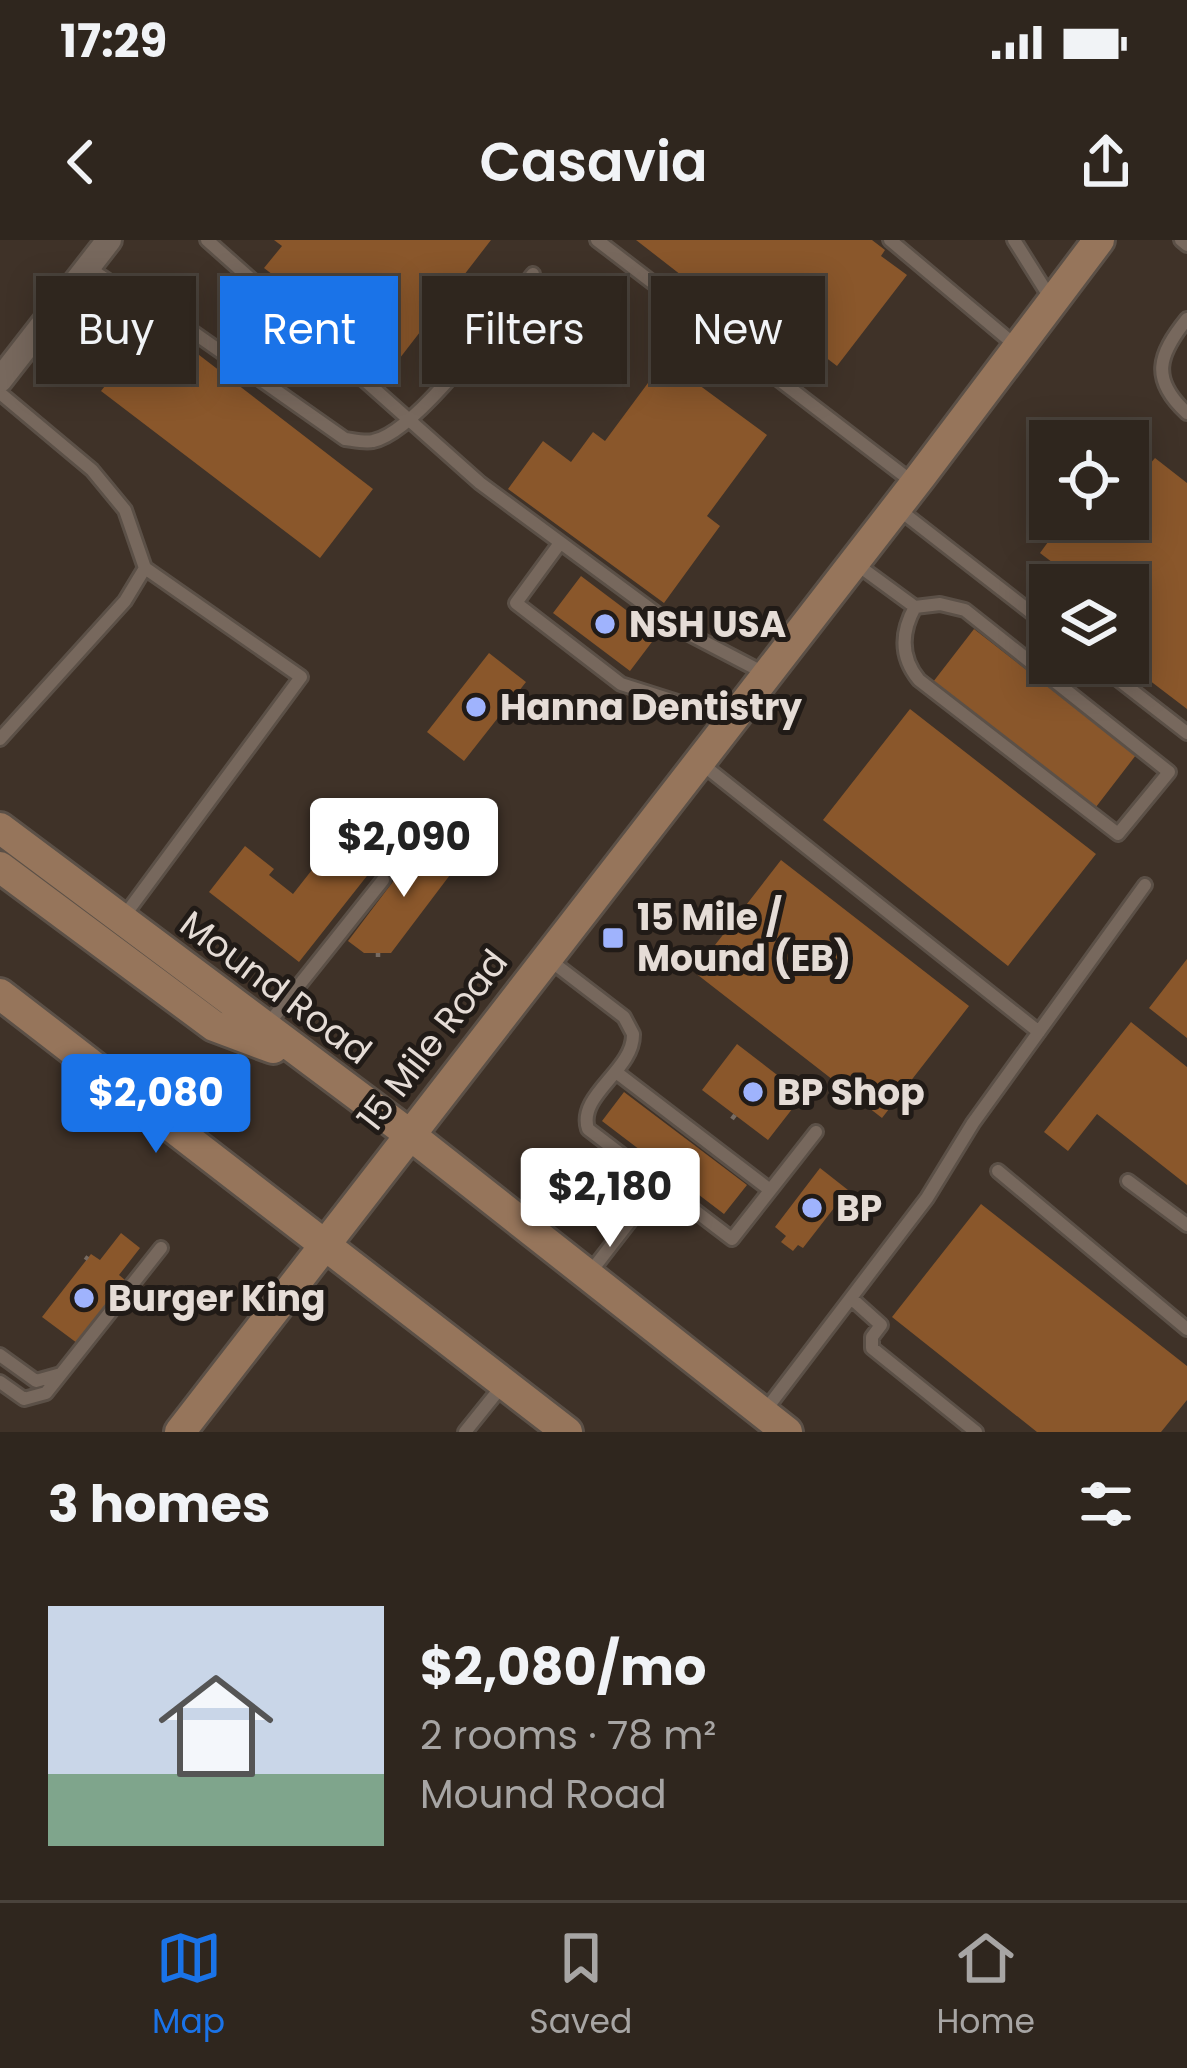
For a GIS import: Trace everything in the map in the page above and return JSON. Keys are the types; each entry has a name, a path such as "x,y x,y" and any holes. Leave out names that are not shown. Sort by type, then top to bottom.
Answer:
{"main road":[{"name":"15 Mile Road","path":"180,1432 1099,240"},
{"name":"Mound Road","path":"0,828 409,1134 775,1422"},
{"path":"0,867 214,1026 307,1061"},
{"path":"0,994 567,1432"}],"street":[{"path":"0,380 110,240"}],"lane":[{"path":"207,240 480,483 672,626 767,675"},
{"path":"597,240 905,496 1029,608"},
{"path":"890,240 1016,346"},
{"path":"1014,240 1052,300"},
{"path":"88,268 158,315 190,330 345,439 373,441 432,398 533,274"},
{"path":"1187,319 1174,335 1160,368 1166,388 1187,413"},
{"path":"0,392 92,470 125,509 145,568 301,677 121,920"},
{"path":"560,543 516,603 621,685 732,719"},
{"path":"854,562 916,607 940,604 965,610 1169,772 1118,834 919,680 904,650 908,620 916,607"},
{"path":"0,739 125,601 145,568"},
{"path":"1123,684 1187,734"},
{"path":"700,762 1039,1033"},
{"path":"265,1029 383,880"},
{"path":"775,1422 851,1298 927,1198 973,1123 1145,885"},
{"path":"546,957 630,1024 633,1045 588,1110 585,1123 592,1134 731,1239 816,1132"},
{"path":"616,1072 693,1138 770,1190"},
{"path":"998,1171 1187,1329"},
{"path":"588,1274 668,1172"},
{"path":"1128,1181 1187,1225"},
{"path":"0,1382 28,1400 46,1394 161,1248"},
{"path":"851,1298 881,1324 872,1337 872,1348 976,1432"},
{"path":"0,1355 36,1381 65,1371"},
{"path":"465,1432 505,1383"}],"building":[{"path":"274,240 491,240 463,276 422,276 422,329 398,361 398,276 274,276 264,268 282,246"},
{"path":"636,240 872,240 885,250 881,256 907,275 837,366 825,357 825,276 682,276"},
{"path":"196,353 220,371 220,384 237,384 373,489 320,558 101,391 107,384 196,384"},
{"path":"651,379 651,384 698,384 767,435 707,516 720,526 664,603 508,489 543,441 571,462 593,432 605,441"},
{"path":"1155,458 1187,483 1187,709 1149,680 1149,564 1054,564 1040,553 1049,540 1149,540 1149,465"},
{"name":"NSH USA","path":"581,576 658,634 630,671 553,613"},
{"path":"974,629 1029,672 1029,684 1045,684 1136,755 1096,807 933,682"},
{"name":"Hanna Dentistry","path":"489,653 526,682 464,761 427,732"},
{"path":"910,709 1096,854 1008,966 823,820"},
{"path":"337,838 374,867 299,962 209,892 245,846 274,869 269,875 293,894"},
{"path":"426,838 459,863 391,953 364,953 348,941"},
{"path":"781,860 969,1006 882,1118 694,972"},
{"path":"1187,959 1187,1038 1149,1008"},
{"path":"1131,1022 1187,1067 1187,1185 1097,1114 1068,1151 1044,1132"},
{"name":"BP Shop","path":"737,1044 803,1095 768,1140 702,1090"},
{"path":"624,1092 747,1185 724,1214 602,1121"},
{"name":"BP","path":"820,1168 848,1190 803,1248 798,1245 793,1251 781,1242 786,1236 775,1227"},
{"path":"981,1204 1187,1366 1187,1400 1161,1432 1037,1432 892,1317"},
{"name":"Burger King","path":"121,1233 140,1248 119,1275 125,1280 77,1343 42,1317 91,1254 100,1260"}],"place":[{"name":"NSH USA","path":"605,624"},
{"name":"Hanna Dentistry","path":"476,707"},
{"name":"15 Mile / Mound (EB)","path":"613,938"},
{"name":"BP Shop","path":"753,1092"},
{"name":"BP","path":"812,1208"},
{"name":"Burger King","path":"84,1298"}]}
